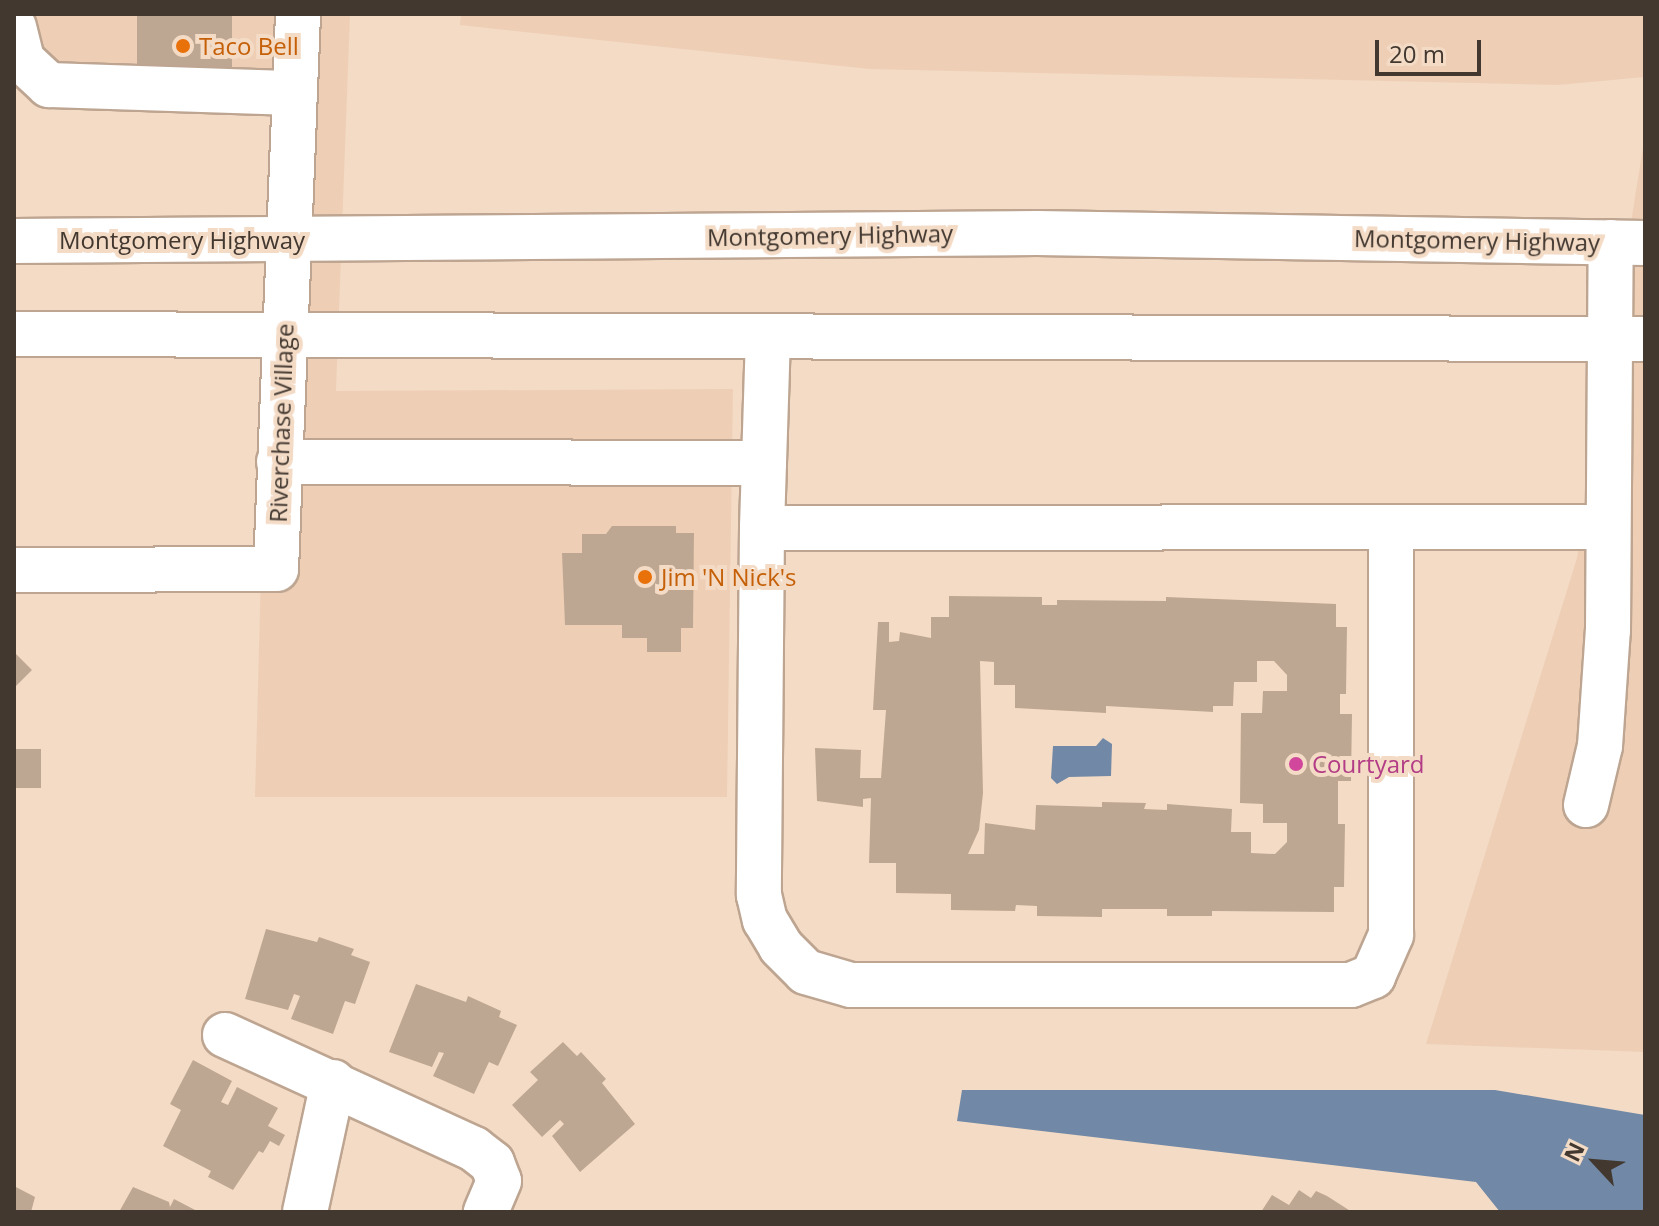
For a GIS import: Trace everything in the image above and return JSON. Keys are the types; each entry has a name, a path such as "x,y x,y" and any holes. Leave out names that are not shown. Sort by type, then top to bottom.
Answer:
{"main road":[{"name":"Riverchase Village","path":"14,570 276,569 298,14"},
{"path":"14,27 22,60 49,85 295,93"},
{"name":"Montgomery Highway","path":"14,241 1037,233 1628,242"},
{"path":"1586,805 1600,746 1608,527 1626,339 1628,242"},
{"path":"14,334 1626,339"},
{"path":"768,337 762,528 759,895 765,920 781,947 824,981 898,985 1351,985 1373,976 1391,935 1391,528"},
{"path":"279,462 764,463"},
{"path":"762,528 1608,527"},
{"path":"225,1035 415,1118 492,1163 499,1181 486,1212"},
{"path":"305,1212 333,1082"}],"shaded area":[{"path":"14,14 350,14 336,391 733,389 727,797 255,797 274,82 14,83"},
{"path":"461,14 1645,14 1645,77 1558,85 869,69 460,25"},
{"path":"1645,135 1645,1052 1426,1044 1577,558"}],"water":[{"path":"1103,738 1112,744 1111,776 1069,777 1057,784 1051,778 1053,746 1096,746"},
{"path":"962,1090 1495,1090 1645,1115 1645,1212 1500,1212 1476,1182 957,1121"}],"building":[{"name":"Taco Bell","path":"137,14 232,14 232,78 137,78"},
{"path":"612,526 676,526 676,533 694,533 693,628 681,628 681,652 647,652 647,638 622,638 622,625 565,625 562,553 582,553 582,534 606,534"},
{"name":"Courtyard","path":"949,596 1042,597 1042,605 1057,605 1057,600 1166,601 1166,597 1336,604 1336,627 1347,627 1346,694 1340,694 1340,714 1352,714 1351,781 1338,781 1338,824 1345,824 1344,887 1334,887 1334,912 1212,911 1212,916 1167,916 1167,909 1102,909 1102,917 1037,916 1037,906 1016,905 1015,911 951,910 951,894 896,893 896,863 869,863 871,798 863,799 863,807 817,801 815,748 861,750 860,778 881,778 886,710 873,710 878,622 889,622 889,642 899,641 900,632 931,638 931,617 949,617","holes":["980,661 994,662 994,685 1015,685 1015,708 1106,713 1106,706 1213,712 1213,706 1233,706 1234,682 1257,682 1257,661 1274,661 1287,675 1287,691 1263,691 1262,713 1241,713 1240,803 1263,804 1263,823 1287,823 1287,842 1275,854 1251,853 1251,832 1231,832 1232,809 1167,804 1167,810 1144,809 1146,803 1102,802 1102,807 1036,805 1035,830 985,823 984,854 968,854 979,830 983,793"]},
{"path":"14,652 32,670 14,688"},
{"path":"14,749 41,749 41,788 14,788"},
{"path":"266,929 317,942 319,937 354,949 351,955 370,962 355,1004 345,1001 333,1034 291,1019 300,996 294,994 288,1010 245,999"},
{"path":"416,984 466,1002 468,996 501,1011 499,1017 517,1025 498,1066 489,1062 474,1094 433,1076 444,1053 439,1052 432,1067 389,1052"},
{"path":"563,1042 577,1056 581,1052 606,1079 602,1083 635,1124 580,1172 552,1136 564,1124 560,1120 542,1137 512,1105 538,1080 530,1072"},
{"path":"193,1060 232,1081 221,1102 228,1105 237,1087 278,1108 268,1126 285,1135 279,1146 270,1141 263,1153 259,1151 233,1190 208,1177 211,1171 163,1146 181,1110 170,1104"},
{"path":"14,1186 35,1197 31,1212 14,1212"},
{"path":"133,1187 169,1202 170,1207 174,1199 199,1212 119,1212"},
{"path":"1299,1190 1311,1198 1316,1191 1352,1212 1261,1212 1272,1195 1289,1205"}],"place":[{"name":"Taco Bell","path":"183,46"},
{"name":"Jim 'N Nick's","path":"645,577"},
{"name":"Courtyard","path":"1296,764"}]}
